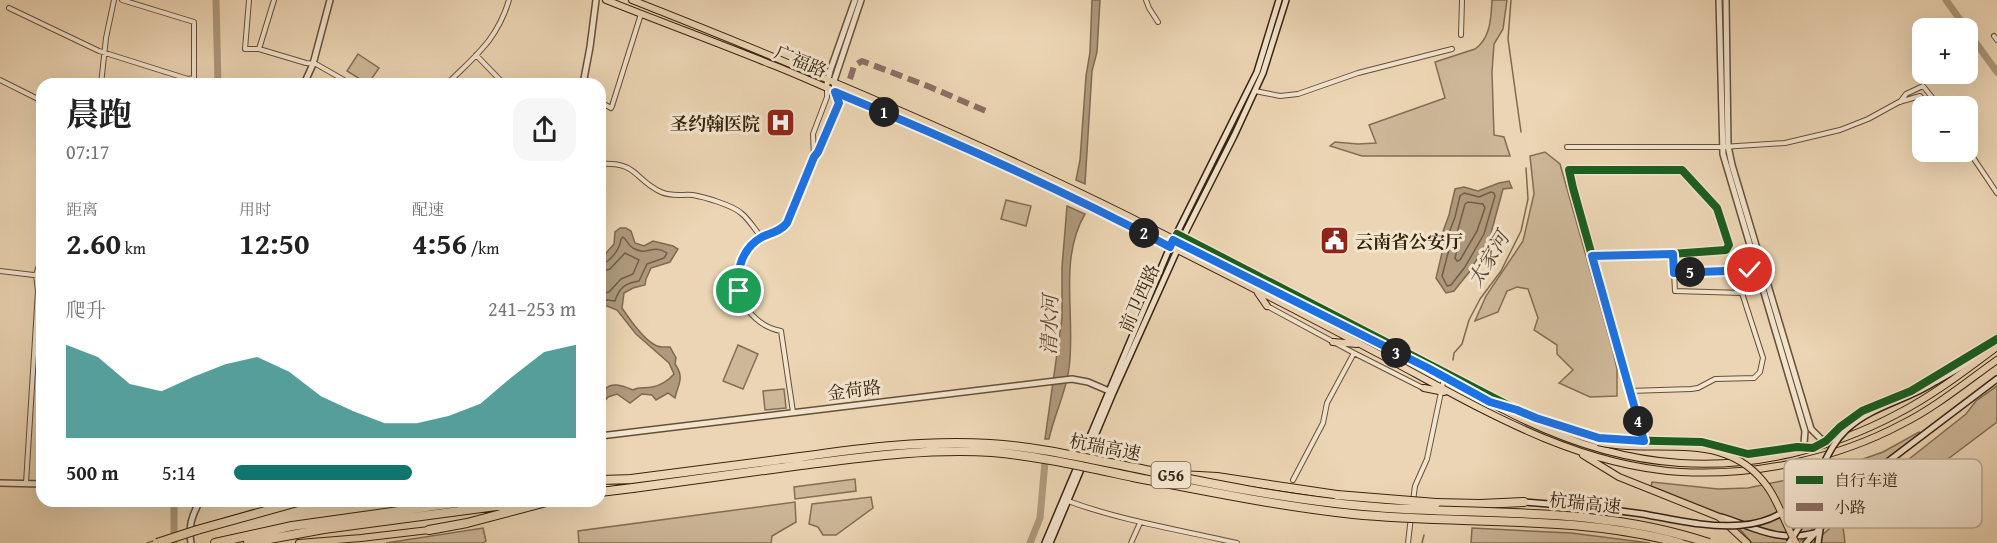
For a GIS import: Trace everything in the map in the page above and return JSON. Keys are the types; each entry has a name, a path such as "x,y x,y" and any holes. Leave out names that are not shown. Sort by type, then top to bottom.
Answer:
{"highway":[{"name":"杭瑞高速","path":"606,490 634,482 866,448 950,443 990,444 1031,448 1266,494 1349,505 1416,510 1602,518 1658,528 1710,543"},
{"name":"杭瑞高速","path":"634,482 867,456 918,452 978,452 1041,458 1226,495 1306,508 1394,517 1585,525 1632,532 1680,543"},
{"path":"1162,474 1217,477 1350,497 1436,503 1524,502"},
{"path":"606,482 634,482"},
{"path":"157,543 280,507"},
{"path":"215,543 292,526 427,507"},
{"path":"248,543 324,529 489,507"},
{"path":"429,530 467,523 527,507"}],"main road":[{"path":"307,78 313,64 330,0"},
{"path":"584,78 596,0"},
{"name":"广福路","path":"606,0 772,64 911,123 1173,240"},
{"name":"广福路","path":"632,0 831,80 1015,162 1173,240 1256,290 1442,389 1536,435 1579,452 1624,464 1679,472 1745,470 1784,463"},
{"path":"835,92 831,80 855,0"},
{"path":"827,88 861,0"},
{"name":"前卫西路","path":"1045,543 1173,240 1257,72 1280,0"},
{"name":"前卫西路","path":"1050,543 1113,393 1180,244 1263,73 1286,0"},
{"path":"1719,0 1723,37 1724,161 1811,429 1817,437 1826,441 1837,440"},
{"path":"1723,37 1726,0"},
{"name":"广福路","path":"1180,244 1428,368 1490,402 1563,436 1598,449 1679,463 1736,462 1772,458 1813,448 1861,432 1899,413 1997,347"},
{"path":"1256,290 1268,306"},
{"path":"1333,342 1360,344"},
{"path":"1827,459 1838,439 1856,422 1870,413 1910,396 1997,347"},
{"path":"1402,350 1428,368"},
{"name":"广福路","path":"1809,459 1845,450 1905,423 1997,360"},
{"name":"金荷路","path":"606,435 1072,379 1088,382 1109,391"},
{"path":"1891,459 1997,379"},
{"path":"1794,381 1805,431 1800,450"},
{"path":"1424,388 1442,389"},
{"path":"1490,402 1517,410"},
{"path":"1536,418 1564,431 1598,442 1632,447 1696,447 1715,450 1734,457 1750,468 1768,488 1784,519"},
{"path":"1579,452 1619,477 1719,517 1775,536 1807,536 1815,533"},
{"path":"0,483 36,484"},
{"path":"1524,502 1598,508 1734,529 1756,527 1784,513"},
{"path":"191,543 190,520 197,507"},
{"path":"1719,517 1745,542"},
{"path":"1788,528 1796,543"},
{"path":"1789,543 1799,528"},
{"path":"1806,543 1819,528"},
{"path":"1818,543 1818,533 1821,528"},
{"path":"298,543 429,530"}],"street":[{"path":"102,78 114,0"},
{"path":"122,0 194,22 194,78"},
{"path":"249,0 245,49 259,49 323,66 342,78"},
{"path":"259,49 274,0"},
{"path":"453,78 496,31 509,0"},
{"path":"1146,0 1158,22"},
{"path":"1461,35 1462,0"},
{"path":"9,8 104,53 185,78"},
{"path":"606,105 611,108 612,106 641,14"},
{"path":"1994,36 1997,40"},
{"path":"1255,91 1280,96 1298,94 1358,73 1452,49"},
{"path":"476,55 498,78"},
{"path":"0,80 36,98"},
{"path":"1899,102 1906,94 1923,86 1931,96"},
{"path":"814,157 813,134 828,97 827,88"},
{"path":"792,412 781,331 757,320 741,301 738,270 742,258 753,244 780,230 787,223 839,103 835,92"},
{"path":"1567,147 1725,147 1785,143 1840,130 1868,119 1899,102 1912,98"},
{"path":"1976,162 1997,193"},
{"path":"606,164 630,168 653,188 668,195 697,196 732,207 741,213 762,238"},
{"path":"1592,256 1673,254 1729,248 1717,208 1686,173 1679,169 1569,170 1592,256 1629,391 1644,441"},
{"path":"1173,240 1402,350 1536,418 1599,438 1702,442 1748,454 1800,450"},
{"path":"1629,391 1698,388 1715,379 1754,378 1762,367 1762,358 1742,293 1675,291 1673,254"},
{"path":"1674,273 1759,268"},
{"path":"0,271 36,275"},
{"path":"1268,306 1424,388"},
{"path":"26,484 36,323"},
{"path":"1813,448 1826,441 1862,411 1911,391 1997,339"},
{"path":"1293,480 1323,423 1327,403 1354,353"},
{"path":"1408,543 1415,486 1427,459 1444,377"},
{"path":"1068,501 1140,523 1237,543"},
{"path":"1131,543 1140,523"}],"shaded area":[{"path":"1492,0 1507,0 1503,29 1494,44 1492,72 1494,135 1504,137 1510,156 1362,156 1330,146 1335,142 1376,143 1369,125 1445,98 1435,62 1475,49 1480,44 1489,27"},
{"path":"358,54 379,68 372,78 358,78 347,71"},
{"path":"1545,152 1560,164 1613,351 1617,369 1617,396 1590,397 1559,383 1573,370 1557,354 1557,345 1534,330 1538,318 1528,289 1517,287 1507,291 1498,312 1475,321 1486,296 1523,241 1534,194 1530,156"},
{"path":"1006,200 1031,206 1026,226 1001,219"},
{"path":"738,345 758,354 743,389 723,381"},
{"path":"1997,386 1997,422 1948,459 1909,459 1966,414 1976,401"},
{"path":"784,389 786,408 765,410 763,391"},
{"path":"1919,432 1920,434 1887,459 1863,459 1883,452"},
{"path":"855,479 856,491 795,499 794,487"},
{"path":"1784,480 1784,528 1813,528 1799,543 1752,543 1729,517 1651,486 1652,482 1718,489 1748,488"},
{"path":"871,497 873,508 836,535 823,535 818,527 809,524 812,504"},
{"path":"795,502 796,522 772,536 771,543 579,543 578,531"},
{"path":"483,528 486,541 483,543 386,543"},
{"path":"1472,528 1571,533 1650,543 1471,543"},
{"path":"1830,528 1843,528 1845,543 1813,543"}],"water":[{"path":"1092,0 1100,0 1097,52 1092,71 1085,184 1076,180 1080,160 1090,52"},
{"path":"1509,181 1512,188 1503,189 1490,237 1470,271 1454,291 1446,293 1436,278 1445,240 1441,237 1455,189 1464,187 1478,191"},
{"path":"1067,206 1085,214 1072,250 1069,368 1049,439 1045,439 1062,318 1062,267"},
{"path":"620,228 626,228 631,231 635,243 644,246 653,241 678,249 670,262 651,268 645,285 624,293 622,308 650,342 659,347 670,347 680,373 675,398 668,393 656,400 652,395 642,394 630,403 617,394 606,400 607,387 618,385 633,390 649,388 661,384 674,374 669,363 636,334 617,310 606,306 606,253 614,244 615,232"}],"waterway":[{"path":"216,0 218,78"},
{"name":"太家河","path":"1511,0 1508,39 1521,132"},
{"path":"1946,0 1959,18"},
{"path":"1978,46 1997,72"},
{"name":"太家河","path":"1453,360 1454,353 1462,344 1469,320 1480,299 1501,271 1521,231 1528,199 1526,168"},
{"name":"清水河","path":"1030,543 1040,518 1045,462"},
{"path":"174,507 174,543"},
{"name":"太家河","path":"1422,543 1424,535"},
{"path":"147,543 153,541"}],"marked path":[{"path":"850,79 854,66 862,61 988,112"}],"cycle path":[{"path":"1592,256 1658,255 1726,250 1729,245 1717,208 1682,170 1569,170 1573,188 1644,441"},
{"path":"1177,234 1527,415 1599,438 1702,442 1748,454 1797,447 1813,448 1826,441 1862,411 1911,391 1997,339"}],"place":[{"name":"圣约翰医院","path":"781,123"},
{"name":"云南省公安厅","path":"1334,241"}],"route":[{"path":"739,291 737,279 742,258 753,244 780,230 787,223 839,103 835,92 1011,168 1170,247 1173,240 1428,368 1490,402 1599,438 1644,441 1592,256 1673,254 1674,273 1750,270"}]}
